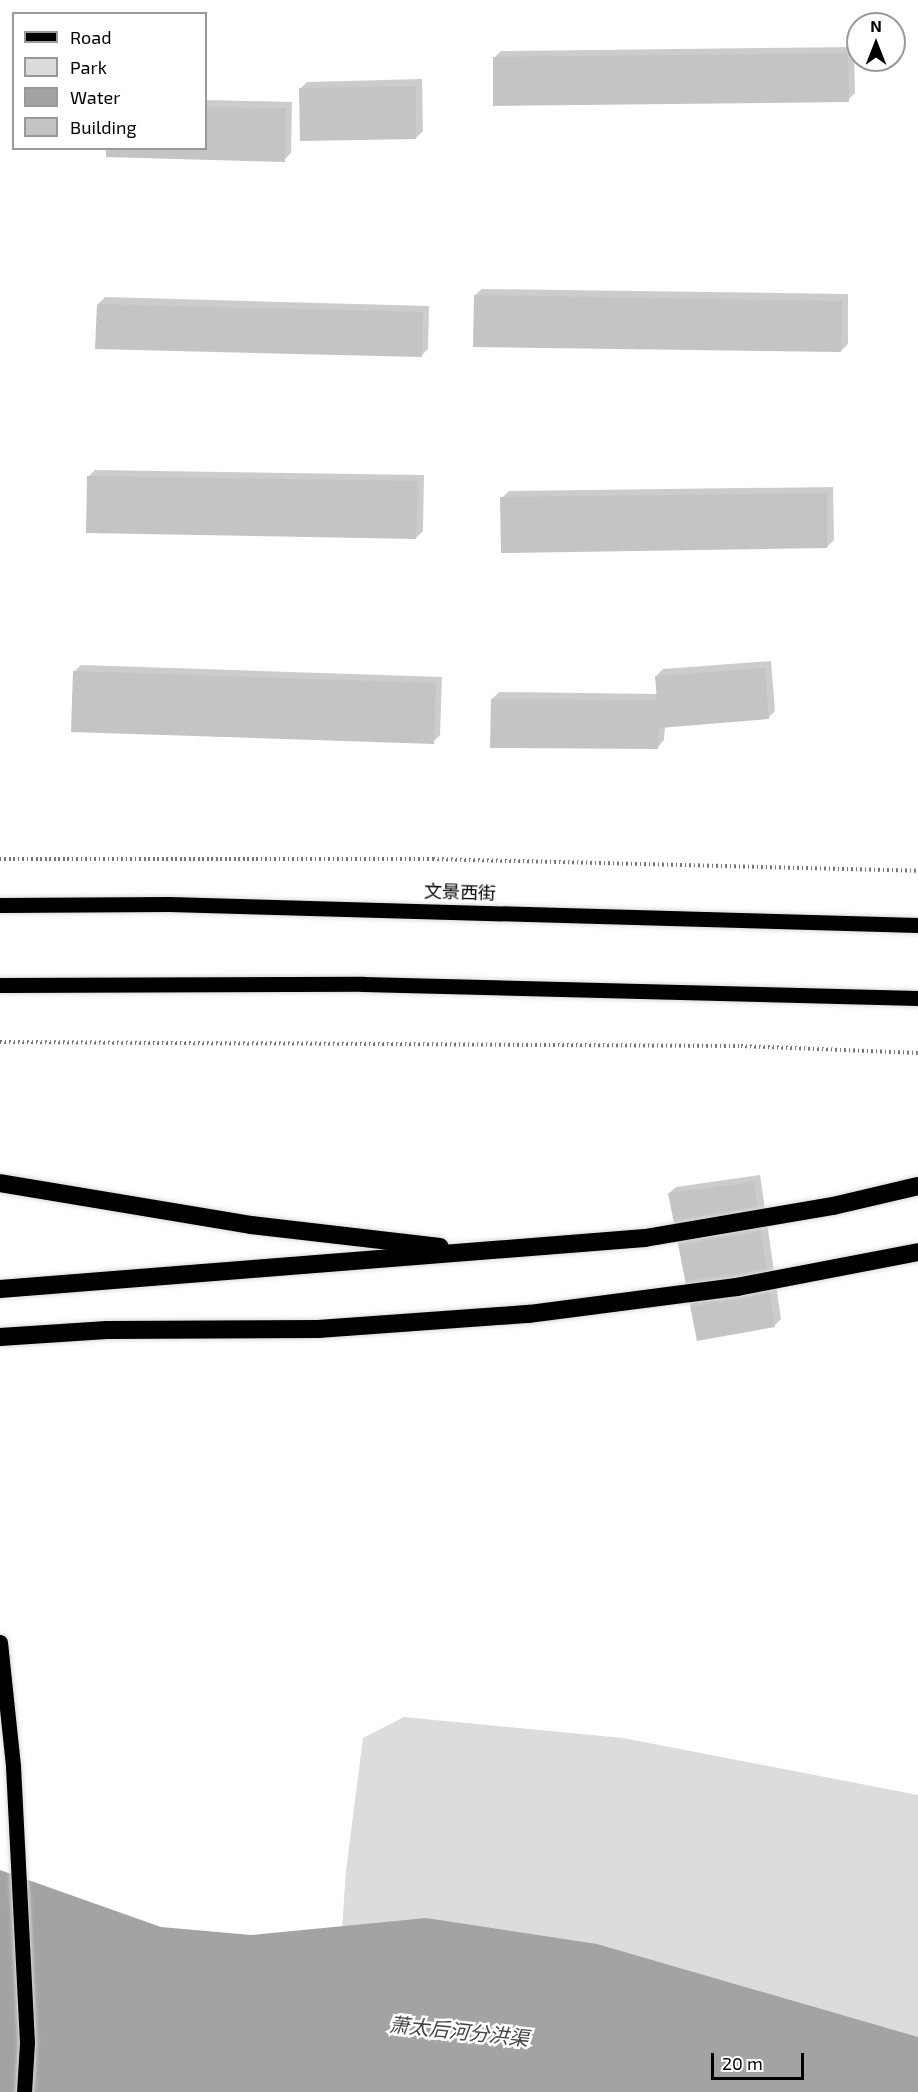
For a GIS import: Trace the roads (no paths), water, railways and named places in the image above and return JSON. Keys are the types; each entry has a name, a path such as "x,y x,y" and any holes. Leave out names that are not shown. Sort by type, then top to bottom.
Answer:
{"highway":[{"path":"0,1183 251,1225 483,1252"},
{"path":"0,1288 483,1252 725,1227 918,1186"},
{"path":"0,1337 107,1330 318,1329 529,1314 737,1287 918,1252"}],"main road":[{"name":"文景西街","path":"0,905 169,904 918,925"},
{"path":"0,985 363,984 918,998"},
{"path":"0,1642 13,1766 27,2043 24,2092"}],"water":[{"name":"萧太后河分洪渠","path":"0,1870 161,1927 251,1935 426,1918 597,1944 918,2037 918,2092 0,2092"}]}
